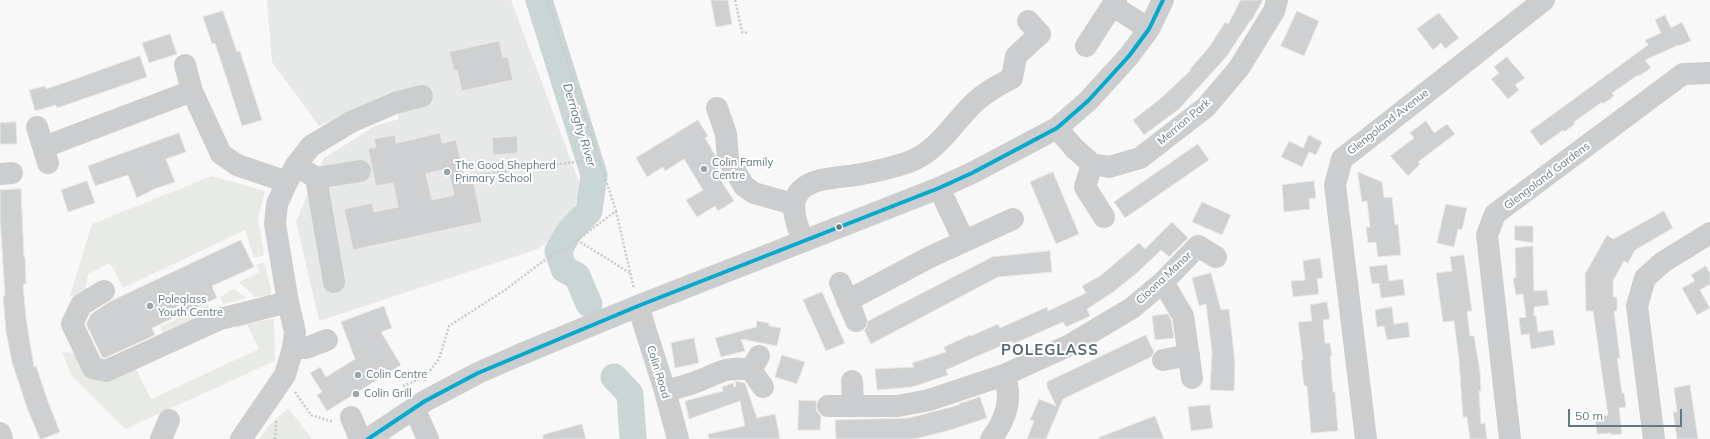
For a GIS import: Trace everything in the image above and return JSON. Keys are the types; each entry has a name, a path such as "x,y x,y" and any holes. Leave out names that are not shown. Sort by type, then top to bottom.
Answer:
{"street":[{"path":"368,439 425,401 478,373 637,300 803,242 939,188 972,173 1057,128 1088,101 1129,56 1149,29 1163,0"},
{"name":"Merrion Park","path":"1092,164 1109,167 1140,158 1206,107 1239,68 1274,11 1277,0"},
{"name":"Glengoland Avenue","path":"1366,439 1335,185 1342,159 1544,0"},
{"path":"1086,46 1115,3 1149,29"},
{"path":"803,242 795,216 794,207 800,190 809,184 822,179 863,174 911,161 928,151 974,102 990,90 1012,78 1016,56 1040,34 1028,21"},
{"path":"185,64 192,91 221,154 237,165 316,178 360,171"},
{"name":"Glengoland Gardens","path":"1510,439 1487,235 1495,214 1683,74 1709,73"},
{"path":"43,146 192,91"},
{"path":"241,439 285,375 293,348 295,332 274,224 277,204 291,173 311,146 351,122 395,103 422,96"},
{"path":"717,108 726,134 728,159 744,186 754,193 786,202 794,207"},
{"path":"1057,128 1074,148 1092,164 1085,187 1104,218"},
{"path":"316,178 334,282"},
{"path":"939,188 964,241"},
{"path":"856,321 844,292 930,257 1013,219"},
{"path":"1654,439 1637,306 1645,278 1663,262 1710,233"},
{"name":"Cloona Manor","path":"828,406 898,406 929,400 1004,375 1070,345 1132,308 1163,282 1198,246 1216,257"},
{"path":"1163,282 1183,316 1192,378"},
{"path":"104,291 81,305 72,324 93,368 106,371 220,319 288,302"},
{"name":"Colin Road","path":"637,300 678,439"},
{"path":"293,348 306,348 327,340"},
{"path":"1163,360 1189,355"},
{"path":"665,391 686,386 725,370 740,368 758,371"},
{"path":"991,439 998,430 1009,404 1007,382 1004,375"},
{"path":"852,380 853,406"},
{"path":"414,408 428,439"},
{"path":"345,421 360,439"},
{"path":"0,433 2,439"}],"path":[{"path":"547,0 616,211 637,300"},
{"path":"735,0 742,32 748,33"},
{"path":"461,177 598,159"},
{"path":"403,386 425,377 439,359 449,326 505,290 554,253 565,249 616,211"},
{"path":"577,240 630,273"},
{"path":"285,375 311,415 345,421"},
{"path":"425,377 425,387"}],"shaded area":[{"name":"The Good Shepherd Primary School","path":"267,0 511,0 581,187 569,223 538,249 319,321 296,221 324,158 375,126 399,119 392,92 319,126 272,62"},
{"path":"212,176 265,191 258,218 264,255 254,258 245,230 123,288 110,263 88,274 85,292 83,295 70,296 92,224"},
{"path":"264,262 271,289 270,296 255,297 239,282 260,272 256,265"},
{"path":"234,289 247,298 223,304 220,297"},
{"path":"208,304 212,313 164,336 160,327"},
{"path":"274,319 275,361 125,429 72,376 62,352 74,353 80,360 136,369 151,399 259,349 247,325 236,328 234,324"},
{"path":"288,408 312,439 259,439 269,426"}],"building":[{"path":"711,0 728,0 732,24 716,27"},
{"path":"1241,0 1263,0 1251,21 1226,57 1179,109 1144,135 1133,120 1160,99 1191,70 1190,69 1210,46 1225,22 1228,24"},
{"path":"223,11 237,52 240,51 262,120 242,126 215,43 212,44 203,17"},
{"path":"1297,11 1319,21 1304,56 1281,46"},
{"path":"1439,13 1459,38 1445,49 1441,43 1433,50 1417,29"},
{"path":"1665,15 1671,28 1682,22 1691,41 1678,45 1645,60 1651,68 1612,93 1614,96 1603,104 1602,102 1574,122 1575,124 1564,132 1563,130 1541,146 1530,131 1648,45 1645,40 1661,33 1655,20"},
{"path":"170,34 177,54 149,63 142,43"},
{"path":"499,41 503,58 508,57 513,80 462,91 457,70 454,71 449,52"},
{"path":"140,56 147,77 57,108 56,105 35,111 29,90 45,86 46,89"},
{"path":"1507,57 1525,78 1515,85 1519,90 1508,99 1491,79 1499,73 1494,67"},
{"name":"Colin Family Centre","path":"698,120 708,136 705,138 715,155 719,168 715,171 734,201 718,211 715,206 697,217 686,200 703,190 684,159 665,171 663,167 647,177 636,158"},
{"path":"1426,121 1434,133 1447,124 1455,134 1418,162 1420,164 1408,176 1390,156 1414,138 1410,133"},
{"path":"16,122 17,144 0,144 0,123"},
{"path":"179,133 186,152 166,159 175,182 154,189 137,198 128,175 95,186 88,166"},
{"path":"440,133 442,143 456,140 466,182 473,180 482,222 353,250 344,209 372,203 374,212 398,207 393,183 376,186 368,149 376,147 374,139 395,135 396,143","holes":["448,169 454,195 432,200 426,174"]},
{"path":"1309,135 1322,142 1316,155 1309,152 1302,167 1281,157 1289,141 1303,148"},
{"path":"517,136 518,153 493,155 492,138"},
{"path":"1198,144 1209,160 1125,218 1114,202"},
{"path":"1053,172 1079,234 1056,244 1030,182"},
{"path":"1358,172 1382,182 1384,198 1392,197 1395,225 1398,224 1401,255 1378,257 1376,242 1368,243 1366,227 1370,227 1367,201 1362,202"},
{"path":"87,181 95,203 68,212 61,190"},
{"path":"1314,181 1316,198 1309,199 1310,209 1284,212 1282,185"},
{"path":"21,189 26,284 23,284 26,318 34,367 36,366 60,432 42,439 40,439 27,408 12,362 6,332 3,296 5,296 0,218 0,190"},
{"path":"1202,202 1231,215 1222,235 1192,222"},
{"path":"1446,204 1467,208 1462,230 1458,229 1454,247 1437,243"},
{"path":"1664,211 1673,228 1635,250 1628,263 1624,261 1613,281 1613,297 1617,297 1617,311 1614,311 1620,358 1617,358 1622,393 1624,393 1626,407 1619,408 1622,434 1597,434 1595,417 1608,415 1593,311 1586,311 1585,274 1607,235 1613,239"},
{"path":"1172,222 1188,238 1169,257 1161,250 1137,273 1113,292 1087,309 1090,316 1066,327 1063,322 1013,344 1012,341 946,370 948,375 912,387 877,390 875,369 914,367 912,363 946,352 944,347 970,335 971,336 998,324 1000,328 1047,307 1048,311 1086,293 1082,286 1100,276 1139,243 1145,249"},
{"path":"1515,226 1533,226 1533,243 1515,240"},
{"name":"Poleglass Youth Centre","path":"241,240 254,267 212,286 217,298 152,328 155,335 105,358 102,357 86,324 91,314 111,301"},
{"path":"1533,246 1534,291 1547,290 1549,305 1534,307 1534,316 1536,316 1538,332 1553,330 1555,345 1531,349 1529,334 1521,335 1519,318 1526,317 1523,294 1516,295 1513,278 1516,278 1515,248"},
{"path":"1050,251 1052,272 998,277 871,344 864,330 868,321 992,257"},
{"path":"1464,255 1472,311 1467,311 1470,336 1474,336 1480,372 1481,391 1479,391 1481,424 1485,423 1487,439 1470,439 1467,417 1463,417 1459,360 1454,321 1443,322 1436,273 1452,271 1450,257"},
{"path":"1320,258 1323,278 1317,279 1319,294 1293,297 1291,281 1305,280 1303,261"},
{"path":"1387,265 1389,281 1403,279 1405,295 1381,298 1379,283 1372,284 1369,267"},
{"path":"1706,266 1710,273 1710,284 1700,290 1710,308 1697,315 1682,288 1695,281 1691,275"},
{"path":"1211,273 1221,310 1229,309 1235,363 1234,391 1210,390 1212,352 1206,304 1199,306 1192,278"},
{"path":"822,292 845,343 826,351 803,300"},
{"path":"1327,302 1330,319 1323,320 1325,343 1330,343 1332,356 1330,356 1338,431 1311,433 1307,386 1304,386 1301,360 1303,360 1298,322 1312,321 1310,305"},
{"name":"Colin Centre","path":"384,306 392,328 381,332 401,365 327,411 317,395 322,392 310,373 320,367 326,377 355,359 341,322"},
{"path":"1392,307 1394,324 1408,322 1410,337 1387,340 1384,326 1377,327 1375,310"},
{"path":"1168,314 1171,320 1174,338 1155,340 1152,316"},
{"path":"757,321 769,323 769,326 781,328 777,346 741,339 745,351 721,357 715,338 756,327"},
{"path":"1146,335 1154,352 1151,357 1063,399 1046,439 1027,439 1034,421 1030,420 1039,399 1056,406 1047,387 1047,382"},
{"path":"694,338 699,363 675,368 671,343"},
{"path":"782,355 805,362 797,384 775,377"},
{"path":"735,381 745,383 757,418 775,414 780,439 709,439 708,434 745,426 740,401 689,419 685,401 723,391 722,387 733,383 734,387 736,386"},
{"path":"1690,385 1698,439 1677,439 1673,412 1677,412 1674,388"},
{"path":"980,397 987,418 947,431 914,439 836,439 835,420 909,418 959,405"},
{"path":"799,400 817,401 817,412 821,416 820,430 798,430"},
{"path":"1210,405 1213,428 1191,431 1188,407"},
{"path":"1155,416 1164,439 1098,438"},
{"path":"582,424 586,439 543,439 543,435"}],"waterway":[{"name":"Derriaghy River","path":"539,0 594,175 589,211 569,232 558,251 564,269 577,276 589,304"},
{"name":"Derriaghy River","path":"614,377 630,394 633,439"}],"transit line":[{"path":"368,439 425,401 478,373 638,306 939,188 972,173 1057,128 1088,101 1129,56 1149,29 1163,0"}],"place":[{"name":"Colin Family Centre","path":"704,169"},
{"name":"The Good Shepherd Primary School","path":"447,172"},
{"name":"Poleglass Youth Centre","path":"150,306"},
{"name":"Colin Centre","path":"358,375"},
{"name":"Colin Grill","path":"356,394"}],"district":[{"name":"POLEGLASS","path":"1050,350"}]}
